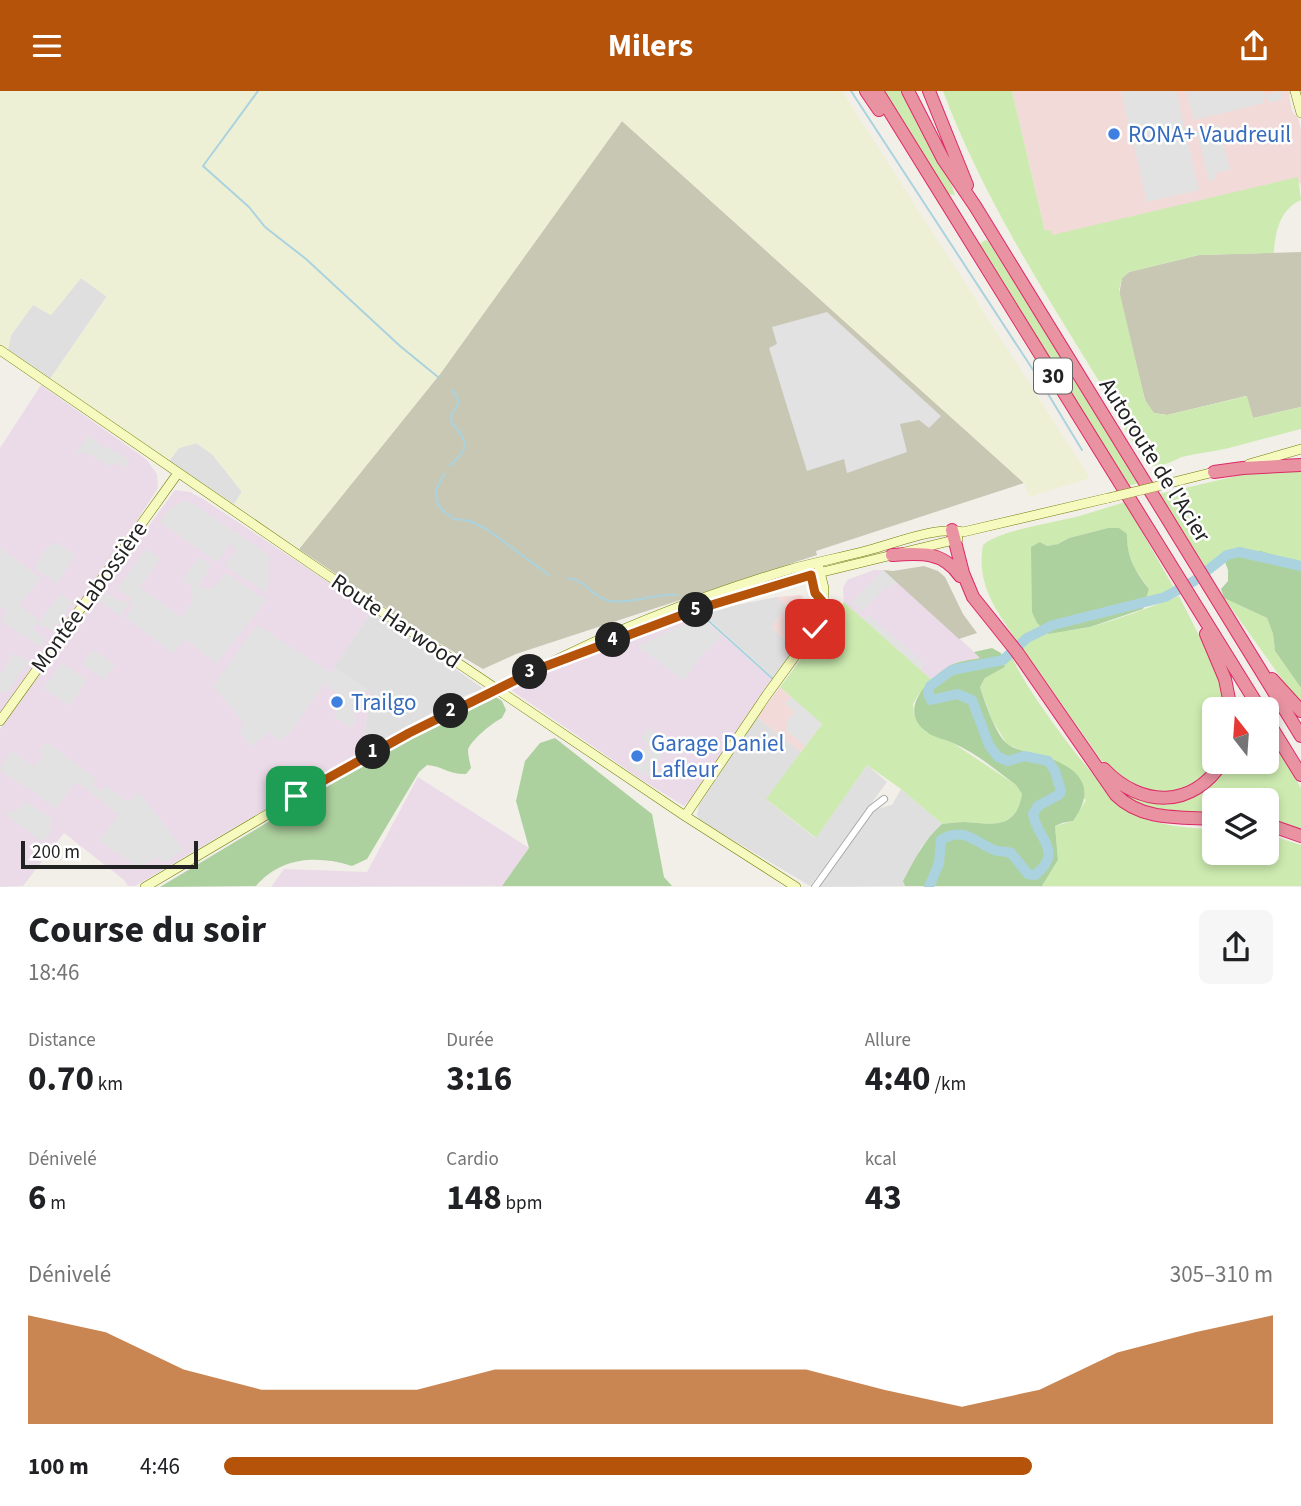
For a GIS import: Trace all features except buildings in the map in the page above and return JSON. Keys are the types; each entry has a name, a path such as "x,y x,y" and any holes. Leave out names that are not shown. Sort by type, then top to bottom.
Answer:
{"highway":[{"path":"866,91 992,279"},
{"path":"877,91 992,279"},
{"path":"908,91 943,159 975,206"},
{"path":"929,91 975,206"},
{"name":"Autoroute de l'Acier","path":"975,206 1301,736"},
{"name":"Autoroute de l'Acier","path":"992,279 1253,697"},
{"path":"1214,472 1301,465"},
{"path":"957,535 969,589"},
{"path":"957,535 994,621"},
{"path":"892,555 923,553 939,557 955,568 979,605 1015,649 1110,787 1129,806 1155,815 1202,819"},
{"path":"1188,593 1219,665 1228,697"},
{"path":"1249,652 1301,711"},
{"path":"1279,739 1301,775"},
{"path":"1079,740 1117,782 1138,794 1155,798 1173,797 1189,792 1212,774"},
{"path":"1279,828 1301,836"}],"main road":[{"path":"1295,91 1301,113"},
{"name":"Route Harwood","path":"0,350 178,474 685,817 796,887"},
{"path":"145,887 350,765 538,669 814,569 1301,449"},
{"name":"Montée Labossière","path":"0,721 178,474"},
{"path":"814,569 892,555 957,535"},
{"path":"685,817 766,697 818,626 823,612 822,601 815,593 814,569"}],"street":[{"path":"815,887 863,820 874,806 884,799"}],"shaded area":[{"path":"0,91 842,91 1089,476 1087,479 1029,497 1024,483 622,121 440,374 299,549 234,504 242,492 213,455 197,443 179,448 169,461 50,379 107,297 81,278 51,315 33,305 11,335 8,350 0,345"},
{"path":"1012,91 1291,91 1289,96 1292,111 1298,118 1301,130 1301,188 1300,183 1047,239"},
{"path":"1121,91 1176,91 1199,190 1147,202"},
{"path":"1186,91 1263,91 1263,95 1281,91 1283,99 1269,103 1268,97 1264,98 1264,103 1194,120"},
{"path":"622,121 1024,483 816,551 817,555 516,654 483,669 437,642 299,549 440,374"},
{"path":"1219,125 1230,170 1215,173 1216,179 1209,182 1197,132"},
{"path":"1301,252 1301,407 1253,418 1246,396 1167,415 1154,413 1145,400 1119,295 1122,278 1129,272 1199,255"},
{"path":"81,278 107,296 50,379 8,350 11,335 33,305 51,315"},
{"path":"827,312 941,416 929,428 919,420 900,424 907,452 847,473 844,459 807,471 769,348 777,344 772,327"},
{"path":"41,385 146,459 157,474 158,488 105,570 0,714 0,448"},
{"path":"89,435 105,449 108,446 130,461 125,468 118,463 109,466 89,454 75,453"},
{"path":"196,443 213,455 242,492 234,504 169,461 179,448"},
{"path":"175,490 190,492 203,499 372,611 334,667 370,692 364,738 368,749 135,886 128,886 64,833 23,886 0,887 0,729"},
{"path":"185,501 194,504 269,555 266,592 225,566 236,549 230,544 217,562 160,522 169,508"},
{"path":"57,542 75,556 57,583 34,568 47,547"},
{"path":"0,548 41,578 19,605 39,620 32,629 46,639 40,647 26,638 31,630 24,637 1,621 8,612 0,606"},
{"path":"146,549 160,559 140,587 181,617 194,600 191,586 182,580 199,557 211,564 200,586 203,588 211,589 226,573 267,600 216,664 186,639 173,653 125,618 134,605 132,599 117,589"},
{"path":"924,566 945,577 963,614 977,633 959,639 883,570"},
{"path":"874,570 883,570 981,658 951,665 932,680 844,602 843,588 847,580"},
{"path":"883,570 896,582 891,588 888,586 861,612 851,603"},
{"path":"60,593 73,602 52,631 46,625 44,628 38,624"},
{"path":"106,593 117,600 131,602 120,616 100,601"},
{"path":"801,595 807,604 811,622 796,652 772,627 787,606 777,597"},
{"path":"777,597 787,606 772,627 796,652 775,679 701,612"},
{"path":"372,611 484,689 456,699 368,749 364,738 370,692 333,667"},
{"path":"697,613 774,681 684,806 508,688 588,653"},
{"path":"868,614 925,665 921,669 864,619"},
{"path":"700,617 721,636 706,649 684,681 637,646"},
{"path":"257,625 331,673 335,668 367,689 364,693 368,696 353,716 357,719 351,728 333,716 347,694 343,697 325,685 329,677 289,734 277,741 271,732 251,747 240,731 244,723 213,686"},
{"path":"93,649 115,665 104,680 82,664"},
{"path":"14,653 29,662 6,694 0,690 0,675"},
{"path":"62,663 87,680 70,706 43,688"},
{"path":"780,687 822,724 801,752 757,717"},
{"path":"791,697 822,724 805,746 786,730 787,722 795,712 785,704"},
{"path":"757,717 801,752 767,800 815,838 867,765 887,782 810,886 700,820 697,815 699,805"},
{"path":"649,728 671,742 647,777 629,765 633,758 643,765 646,761 640,756 648,744 641,739"},
{"path":"46,742 96,778 92,784 101,791 106,785 128,802 136,794 140,794 184,850 165,862 156,857 140,868 99,841 119,815 80,784 76,782 56,809 0,770 11,751 27,762 16,778 28,762 34,767 44,755 39,751"},
{"path":"418,777 529,848 502,886 271,887 284,869 367,872"},
{"path":"901,789 942,824 921,847 905,877 905,886 820,887 870,814 876,809 892,805"},
{"path":"26,801 53,820 48,827 52,830 43,842 6,815 10,809 15,812"}],"green space":[{"path":"883,91 902,91 955,195 947,194"},
{"path":"943,91 1012,91 1045,231 1051,230 1052,235 1298,177 1301,200 1283,215 1274,253 1199,255 1129,272 1122,278 1119,290 1145,400 1154,413 1167,415 1247,396 1253,418 1301,407 1301,429 1182,457 1159,466 1147,461 1134,444 997,209"},
{"path":"985,240 997,255 1139,483 1127,486 981,250 980,244"},
{"path":"1301,461 1301,564 1222,554 1207,569 1159,494"},
{"path":"1125,502 1174,588 1146,599 1149,589 1135,569 1126,546 1108,528 1069,538 1058,544 1047,546 1040,542 1037,623 1042,628 1018,642 995,608 985,585 982,572 983,545 1015,531"},
{"path":"1108,528 1119,528 1127,534 1128,550 1133,564 1149,589 1143,609 1090,627 1048,634 1037,623 1032,612 1031,547 1040,542 1047,546 1058,544 1069,538"},
{"path":"1261,551 1301,564 1301,688 1275,651 1267,618 1224,598 1221,589 1228,581 1228,570 1222,554"},
{"path":"1179,596 1217,671 1223,697 1202,697 1202,774 1205,774 1188,786 1174,791 1160,793 1146,790 1116,773 1101,760 1022,647 1045,634 1081,629"},
{"path":"1224,598 1267,618 1275,651 1301,688 1301,701 1284,682"},
{"path":"844,602 932,680 913,704 914,714 926,732 953,743 1016,785 1022,794 1015,814 1009,819 994,824 942,824 901,789 867,765 816,838 766,799 822,724 780,687"},
{"path":"992,648 1001,653 1005,667 985,678 980,687 995,727 1009,745 1068,767 1082,781 1084,799 1073,821 1055,826 1058,860 1042,886 905,886 903,881 916,858 942,824 994,824 1009,819 1019,806 1022,794 1016,785 970,752 928,733 915,715 918,697 940,672 953,664 980,658 974,652"},
{"path":"1012,656 1030,689 1064,737 1100,783 1127,809 1158,823 1202,828 1202,865 1279,865 1279,838 1301,845 1301,886 1042,886 1058,860 1055,826 1073,821 1086,800 1023,751 1007,744 992,720 980,687 985,678 1005,667 1004,663"},
{"path":"493,695 502,701 506,710 502,718 482,732 470,746 468,752 471,768 466,774 460,774 427,765 419,772 367,859 352,866 326,860 300,861 277,869 256,886 160,887 383,753"},
{"path":"555,738 652,814 664,877 672,886 502,886 529,848 516,801 525,761 540,743"},
{"path":"1279,752 1301,788 1301,830 1279,824 1279,788 1202,788 1202,814 1165,812 1129,801 1116,785 1168,802 1209,774 1279,774"}],"waterway":[{"path":"258,91 203,166 249,207 265,227 306,259 400,346 438,377"},
{"path":"851,91 1039,379 1082,450"},
{"path":"450,466 462,453 465,445 462,435 451,420 458,404 452,390"},
{"path":"444,474 436,490 438,505 443,511 455,519 470,521 488,530 549,575"},
{"path":"929,887 939,863 941,840 956,835 969,837 994,850 1011,853 1028,874 1035,875 1044,867 1049,852 1033,814 1038,806 1061,791 1055,771 1048,761 1024,756 1008,761 998,757 989,745 972,700 957,694 931,700 928,693 930,686 952,670 1003,660 1027,638 1053,625 1165,597 1194,581 1227,555 1239,552 1301,566"},
{"path":"568,578 579,581 606,600 631,601 677,595"},
{"path":"702,615 773,679"}],"place":[{"name":"RONA+ Vaudreuil","path":"1114,134"},
{"name":"Trailgo","path":"337,702"},
{"name":"Garage Daniel Lafleur","path":"637,756"}],"route":[{"path":"296,796 409,733 517,678 698,609 811,575 815,593 823,606 822,619 815,629"}]}
